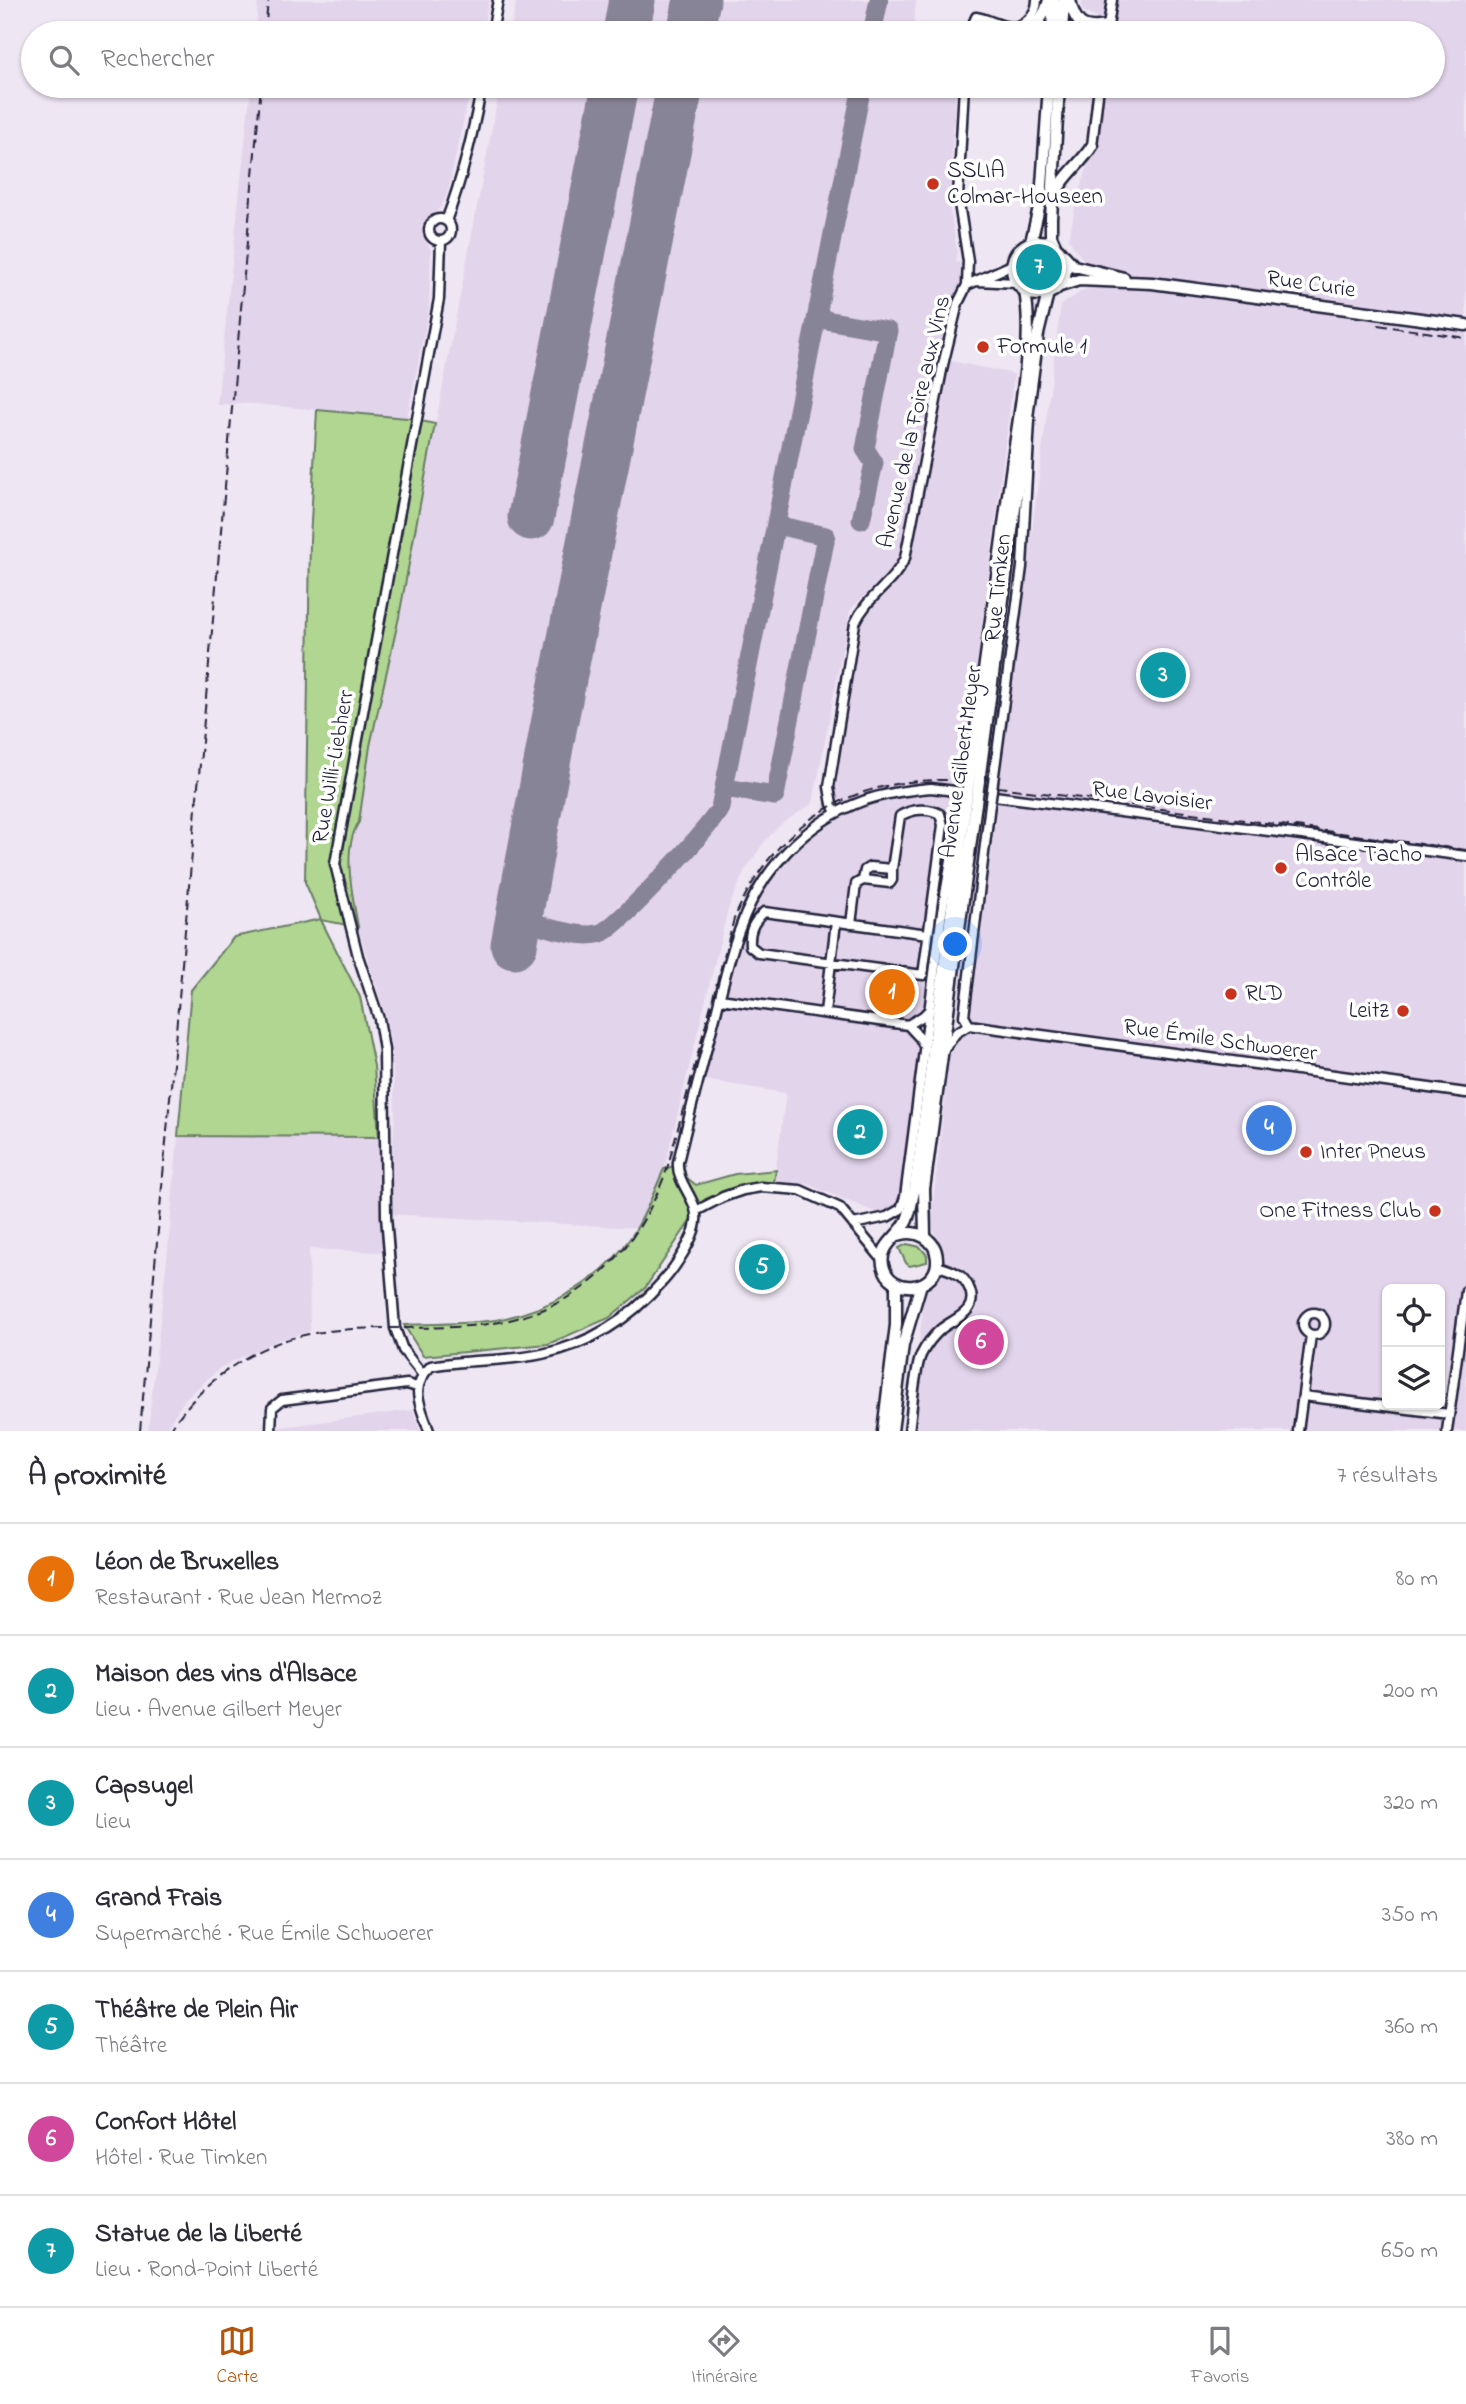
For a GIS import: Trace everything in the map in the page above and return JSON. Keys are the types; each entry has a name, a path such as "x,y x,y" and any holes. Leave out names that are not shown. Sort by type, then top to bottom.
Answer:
{"main road":[{"path":"1039,21 1049,0"},
{"path":"1053,21 1054,0"},
{"path":"1067,0 1079,21"},
{"path":"1064,21 1067,0"},
{"path":"1031,242 1041,199 1048,98"},
{"path":"1058,98 1051,232 1067,269 1060,286 1048,293 1041,295 1025,291 1017,283 1012,265 1018,251 1031,242 1039,241 1058,249"},
{"path":"1052,201 1060,183 1081,162 1092,146"},
{"name":"Rue Curie","path":"1058,249 1073,266 1152,284"},
{"name":"Rue Curie","path":"1060,286 1079,280 1152,284 1466,325"},
{"name":"Avenue Gilbert Meyer","path":"975,773 1028,330 1025,291"},
{"name":"Avenue Gilbert Meyer","path":"898,1235 906,1220 915,1188 1038,334 1048,293"},
{"name":"Avenue Gilbert Meyer","path":"937,1266 935,1249 925,1236 924,1189 943,1051 971,802"},
{"path":"925,1236 911,1232 898,1235 888,1242 882,1259 886,1273 896,1283 908,1287 929,1279 937,1266"},
{"path":"883,1431 896,1325 896,1283"},
{"path":"892,1431 903,1345 921,1284"}],"street":[{"path":"494,21 498,0"},
{"path":"1027,21 1037,8 1037,0"},
{"path":"1109,21 1112,0"},
{"name":"Rue Willi-Liebherr","path":"441,241 447,238 451,231 446,221 456,197 480,98"},
{"name":"Avenue de la Foire aux Vins","path":"963,98 958,197 970,283"},
{"path":"1092,146 1098,98"},
{"name":"Rue Willi-Liebherr","path":"441,241 432,237 429,227 436,220 446,221"},
{"name":"Rue Willi-Liebherr","path":"422,1374 403,1350 395,1328 386,1216 384,1050 379,1019 358,956 335,864 439,299 441,241"},
{"name":"Avenue de la Foire aux Vins","path":"968,261 982,276"},
{"name":"Avenue de la Foire aux Vins","path":"836,814 829,788 855,623 866,603 901,567 905,558 958,303 970,283 1012,265"},
{"name":"Avenue de la Foire aux Vins","path":"970,283 1017,283"},
{"name":"Rue Timken","path":"969,1025 964,1016 993,775 1022,567 1030,401"},
{"name":"Rue Lavoisier","path":"836,814 862,801 885,794 931,788 1466,856"},
{"name":"Avenue Gilbert Meyer","path":"853,1224 887,1216 901,1209 905,1197 942,912 956,831 971,802"},
{"path":"851,924 856,884 863,880 890,883 892,880 900,816 908,811 932,809 940,814 943,825 923,975 759,953 750,946 749,933 754,922 764,912 836,922 851,924 928,934"},
{"path":"429,1431 417,1387 422,1374 431,1366 541,1354 597,1335 642,1304 672,1270 695,1227 696,1211 680,1180 678,1162 739,929 763,880 786,852 812,829 836,814"},
{"path":"863,880 864,870 870,867 892,869"},
{"path":"928,934 942,912"},
{"path":"825,1012 836,922"},
{"path":"928,934 937,952"},
{"path":"720,999 908,1025 925,1048"},
{"path":"908,1025 930,1009"},
{"path":"943,1051 956,1033 969,1025"},
{"name":"Rue Émile Schwoerer","path":"969,1025 1466,1093"},
{"path":"696,1211 743,1190 761,1187 800,1190 840,1208 882,1259"},
{"path":"867,1241 888,1242"},
{"path":"909,1431 920,1358 928,1343 942,1329 963,1316 971,1306 972,1294 966,1278 937,1266"},
{"path":"1447,1431 1466,1291"},
{"path":"1298,1431 1311,1335"},
{"path":"271,1431 272,1408 282,1400 407,1384 417,1387"},
{"path":"1303,1396 1449,1414"}],"shaded area":[{"path":"258,0 489,0 485,21 257,21"},
{"path":"517,0 916,0 914,21 513,21"},
{"path":"1082,0 1466,0 1466,1431 909,1431 925,1290 941,1274 943,1257 931,1222 951,1043 973,1024 970,1014 1061,305 1087,288 1084,261 1069,240 1075,207 1092,152 1100,98 1445,98 1445,21 1101,21 1082,10"},
{"path":"250,98 468,98 448,191 442,205 426,218 421,227 431,250 429,308 407,418 242,403 217,405"},
{"path":"498,98 955,98 950,179 952,194 948,200 957,250 956,262 963,263 963,273 946,345 937,361 898,562 850,610 813,803 781,824 764,842 744,872 728,909 664,1169 637,1228 389,1214 395,1113 392,1050 386,1017 358,927 349,874 354,829 359,822 370,746 399,617"},
{"path":"950,361 1014,374 958,814 948,848 905,1184 898,1206 878,1213 807,1184 774,1182 786,1093 704,1080 742,930 768,882 790,854 820,826 857,629 866,607 905,566"},
{"path":"178,1136 379,1137 382,1252 309,1249 310,1331 278,1340 221,1367 185,1399 164,1431 148,1431 168,1249"},
{"path":"413,1410 420,1431 274,1431 275,1428"}],"green space":[{"path":"1040,251 1052,256 1057,268 1052,280 1040,285 1028,280 1023,268 1028,256"},
{"path":"317,410 407,418 435,424 399,617 370,746 359,822 349,859 358,927 321,920 360,997 374,1066 379,1137 178,1136 191,990 234,937 321,919 305,882 310,540"},
{"path":"683,1163 686,1177 696,1185 735,1174 776,1170 774,1182 741,1185 705,1199 645,1288 609,1318 548,1344 423,1356 404,1325 501,1319 556,1300 590,1279 605,1267 631,1237 664,1169"},
{"path":"907,1244 920,1247 927,1255 927,1262 910,1266 906,1263 899,1248"}],"taxiway":[{"path":"875,21 879,0"},
{"path":"695,10 696,21"},
{"path":"523,891 527,911 540,924 577,934 601,933 626,913 664,875 720,808 860,98"},
{"path":"818,308 820,316 826,320 888,331 865,449 874,463 861,520"},
{"path":"725,788 775,796 826,536 776,525"}],"runway":[{"path":"628,21 632,0"},
{"path":"693,21 697,0"},
{"path":"531,517 613,98"},
{"path":"514,945 553,730 678,98"}],"railway":[{"path":"266,21 268,0"},
{"path":"140,1431 260,98"},
{"path":"1378,325 1466,338"},
{"path":"169,1431 196,1397 230,1368 288,1339 330,1331 458,1327 513,1319 544,1309 572,1295 597,1277 619,1255 638,1230 667,1169 734,919 750,886 792,834 818,814 846,799 877,788 910,782 947,780 1466,850"}],"place":[{"name":"SSLIA Colmar-Houseen","path":"933,184"},
{"name":"Statue de la Liberté","path":"1039,267"},
{"name":"Formule 1","path":"983,347"},
{"name":"Capsugel","path":"1163,675"},
{"name":"Alsace Tacho Contrôle","path":"1281,868"},
{"name":"Léon de Bruxelles","path":"892,992"},
{"name":"RLD","path":"1231,994"},
{"name":"Leitz","path":"1403,1011"},
{"name":"Grand Frais","path":"1269,1128"},
{"name":"Maison des vins d'Alsace","path":"860,1132"},
{"name":"Inter Pneus","path":"1306,1152"},
{"name":"One Fitness Club","path":"1435,1211"},
{"name":"Théâtre de Plein Air","path":"762,1267"},
{"name":"Confort Hôtel","path":"981,1342"}]}
